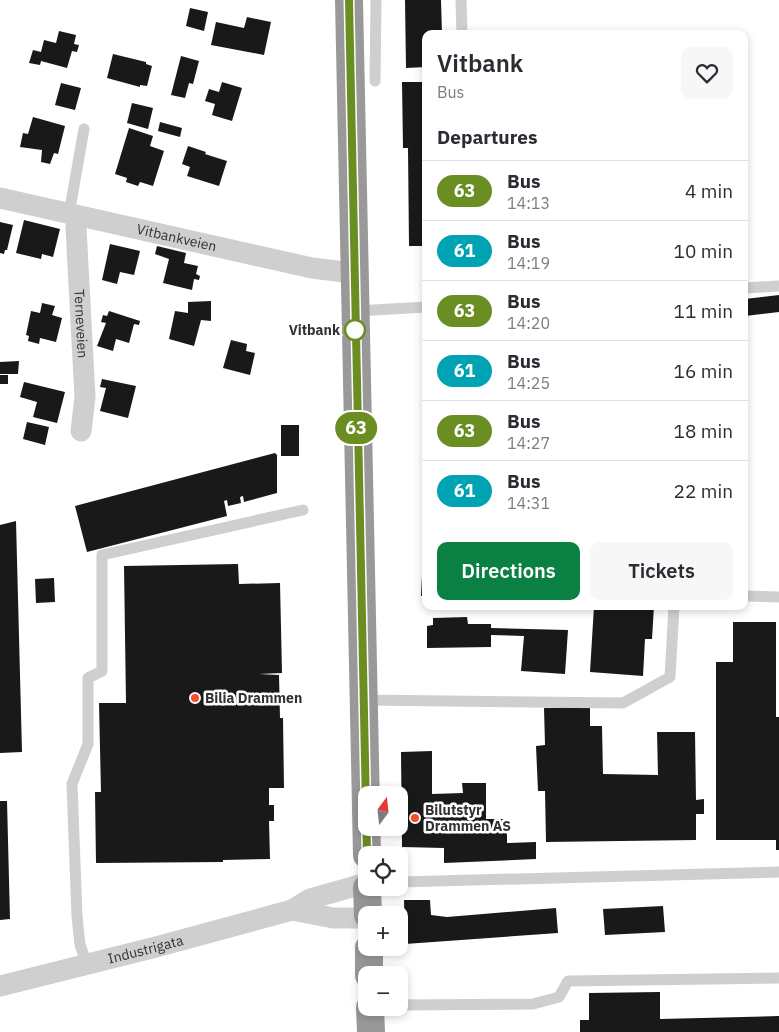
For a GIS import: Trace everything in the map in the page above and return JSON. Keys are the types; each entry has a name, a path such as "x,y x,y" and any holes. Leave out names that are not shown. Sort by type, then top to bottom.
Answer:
{"highway":[{"path":"349,0 354,311 367,846"},
{"path":"370,1016 371,1032"}],"street":[{"name":"Vitbankveien","path":"0,198 312,268 354,273"},
{"name":"Terneveien","path":"74,215 85,397 81,431"},
{"name":"Industrigata","path":"0,986 156,947 292,910 310,899 358,885"},
{"name":"Industrigata","path":"292,910 333,918 358,918"}],"lane":[{"path":"376,0 376,81"},
{"path":"461,0 462,30"},
{"path":"74,215 84,128"},
{"path":"748,288 779,286"},
{"path":"354,311 422,307"},
{"path":"87,964 80,945 77,916 72,784 88,744 88,678 102,671 102,555 303,510"},
{"path":"748,596 779,597"},
{"path":"363,700 623,703 670,677 674,610"},
{"path":"408,882 779,872"},
{"path":"408,1005 533,1004 559,997 568,981 779,978"}],"building":[{"path":"405,0 441,0 442,30 422,30 422,67 406,68"},
{"path":"190,8 208,12 204,31 186,26"},
{"path":"247,17 271,22 264,55 211,45 216,22 244,28"},
{"path":"59,31 76,35 74,44 79,45 77,52 72,51 67,68 41,61 40,65 29,63 33,50 41,52 44,40 56,43"},
{"path":"113,54 146,62 146,64 152,66 147,86 140,85 140,87 107,78"},
{"path":"181,56 199,61 193,84 189,83 185,98 171,95"},
{"path":"222,82 242,88 232,121 212,115 215,104 205,101 209,89 219,92"},
{"path":"402,82 422,82 422,246 409,246 408,148 403,148"},
{"path":"61,83 81,88 75,110 55,105"},
{"path":"132,103 153,108 148,129 127,123"},
{"path":"33,117 65,126 58,154 54,153 50,164 41,162 42,150 20,147 23,133 28,134"},
{"path":"160,122 182,128 180,137 158,131"},
{"path":"129,128 153,136 150,146 164,151 153,186 140,182 138,186 126,182 127,178 115,174"},
{"path":"188,146 227,161 219,186 187,176 190,167 182,164"},
{"path":"24,220 60,229 53,257 42,254 41,259 16,253"},
{"path":"0,222 13,225 7,250 5,250 4,254 0,253"},
{"path":"110,244 140,251 134,275 120,272 117,284 102,280"},
{"path":"157,246 186,253 184,263 198,266 196,274 200,276 199,280 194,279 192,290 163,283 169,259 155,254"},
{"path":"779,295 779,312 748,316 748,299"},
{"path":"211,301 211,321 201,320 194,346 169,339 175,311 188,313 188,302"},
{"path":"42,303 55,306 52,315 62,318 56,342 40,338 39,344 28,341 29,336 26,335 31,311 40,313"},
{"path":"109,311 140,321 139,325 134,324 129,343 116,339 113,351 97,346 106,323 101,322 103,315 107,316"},
{"path":"231,340 247,344 246,351 255,353 250,375 223,368"},
{"path":"19,361 18,374 0,374 0,362"},
{"path":"0,375 8,375 8,384 0,384"},
{"path":"102,379 136,386 128,418 100,411 106,388 100,387"},
{"path":"24,382 65,392 57,423 33,417 37,402 20,397"},
{"path":"27,422 49,427 45,445 23,439"},
{"path":"281,425 299,425 299,456 281,456"},
{"path":"275,453 277,455 277,493 244,502 243,496 240,497 241,503 228,506 227,500 224,501 227,516 87,552 75,506"},
{"path":"16,521 22,752 0,753 0,525"},
{"path":"238,564 239,584 280,583 282,673 259,674 279,675 280,718 283,718 284,788 269,788 269,805 274,805 274,821 269,821 270,859 223,860 223,862 96,863 95,792 101,792 99,703 126,703 124,566"},
{"path":"54,578 55,602 36,603 35,579"},
{"path":"594,610 654,610 652,639 645,639 643,676 590,672"},
{"path":"467,617 468,624 491,624 491,628 568,630 565,674 521,671 524,636 491,635 491,647 427,648 427,626 433,625 433,618"},
{"path":"733,622 776,622 776,717 779,717 779,850 776,850 776,840 716,840 716,662 733,662"},
{"path":"590,707 590,726 602,726 603,774 658,775 657,732 695,732 696,800 704,799 704,814 696,814 696,840 546,842 545,791 538,791 536,746 545,745 544,708"},
{"path":"432,751 432,794 463,793 462,783 486,783 486,819 507,819 507,843 536,842 536,859 444,863 444,848 402,846 402,836 408,836 408,786 401,786 401,752"},
{"path":"0,801 7,801 10,919 0,920"},
{"path":"404,900 430,900 431,915 447,917 556,908 558,933 408,944 408,906 404,906"},
{"path":"663,906 665,932 605,935 603,909"},
{"path":"660,992 660,1019 779,1016 779,1032 580,1032 580,1020 589,1020 589,993"}],"bus line":[{"name":"63","path":"349,0 358,526 367,846"}],"place":[{"name":"Vitbank","path":"355,330"},
{"name":"Bilia Drammen","path":"195,698"},
{"name":"Bilutstyr Drammen AS","path":"415,818"}]}
